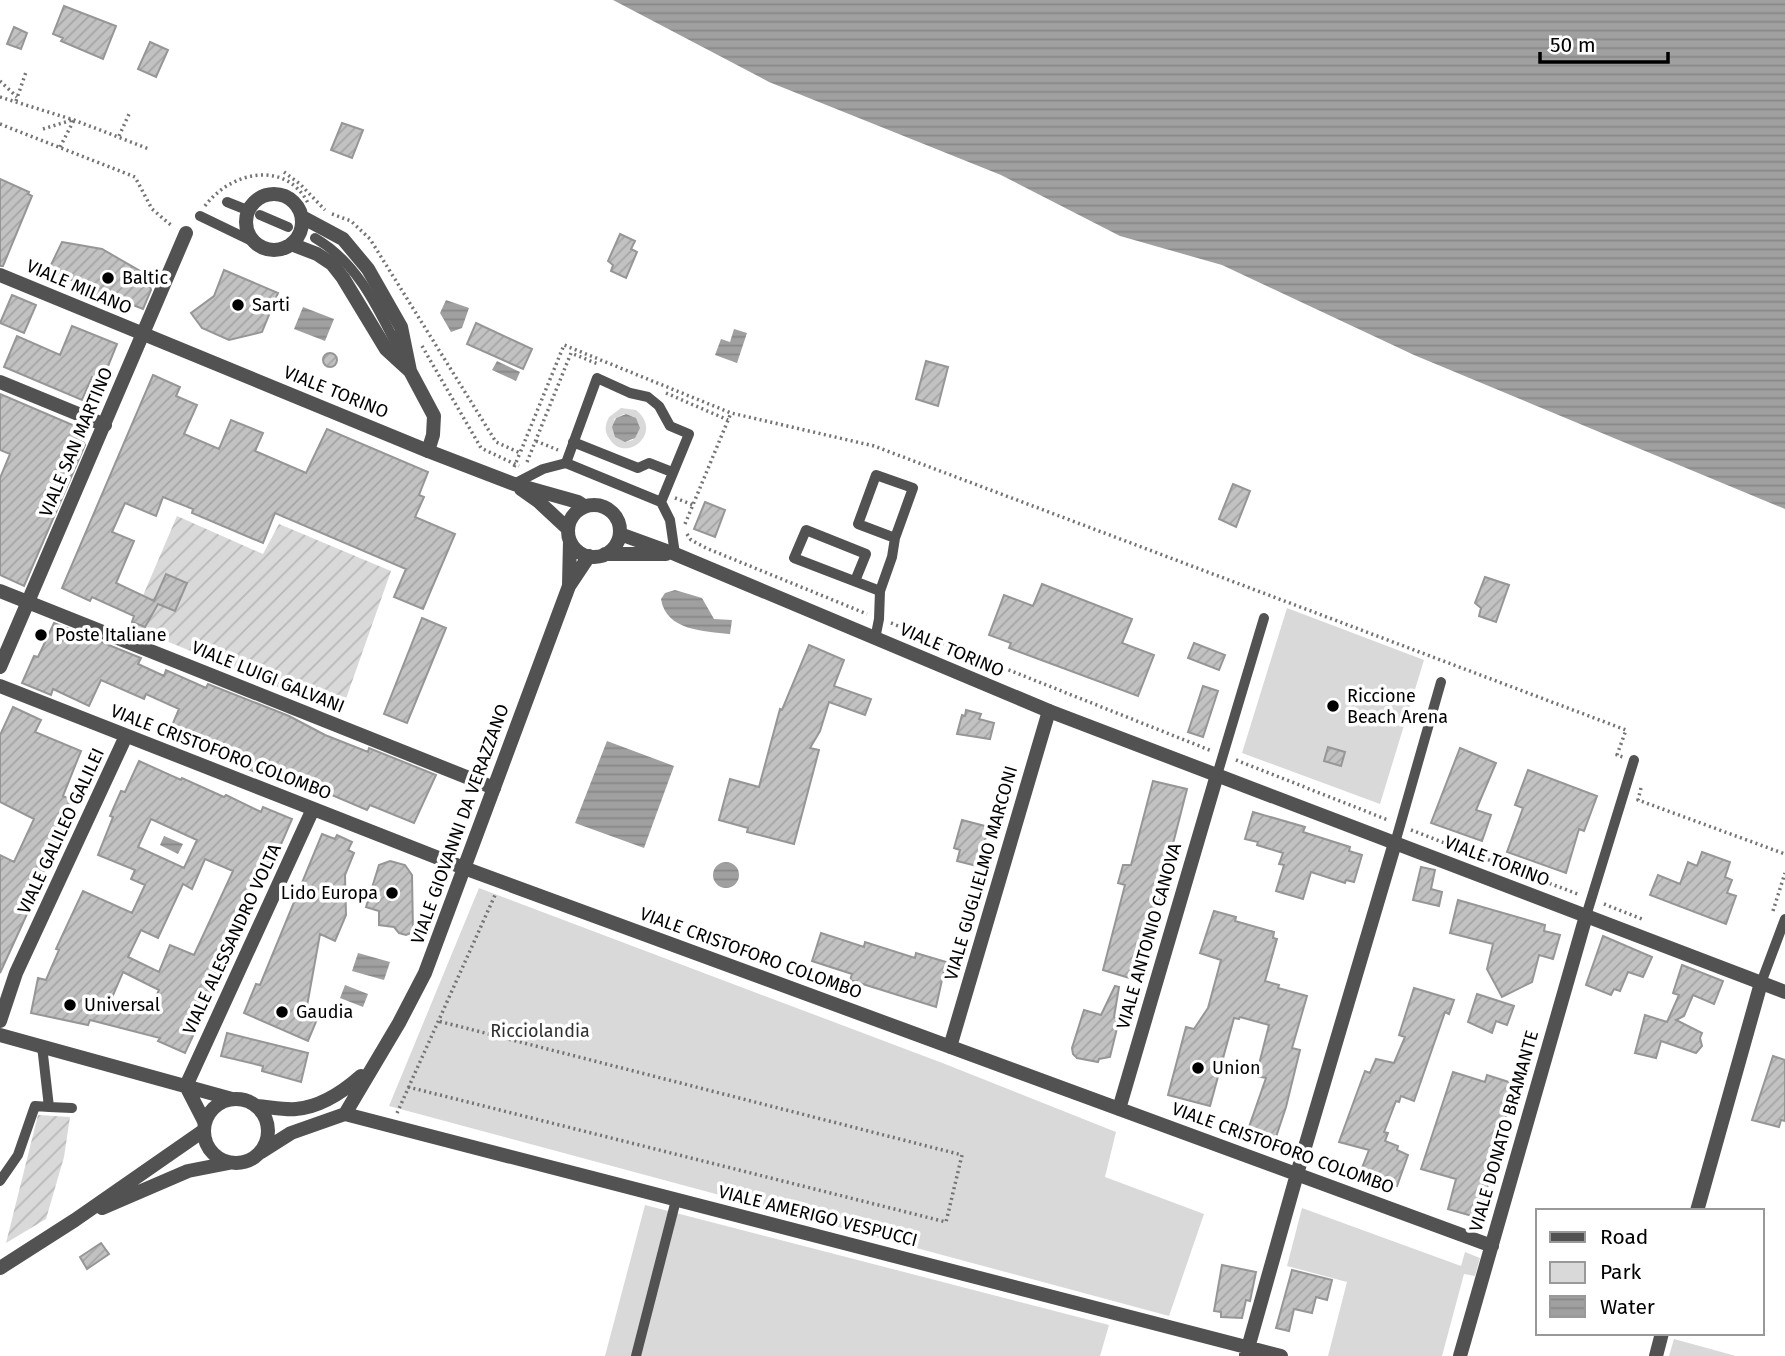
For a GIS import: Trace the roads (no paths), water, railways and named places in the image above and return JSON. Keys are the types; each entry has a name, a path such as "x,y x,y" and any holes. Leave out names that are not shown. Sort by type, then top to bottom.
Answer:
{"street":[{"path":"307,214 300,232 291,244 273,250 256,243 250,236 246,219 260,197 278,194 286,197 343,239 368,269 401,327 410,371 434,416 433,435 428,451"},
{"name":"VIALE SAN MARTINO","path":"0,667 186,233"},
{"path":"291,244 317,254 332,264 386,349 410,371"},
{"name":"VIALE MILANO","path":"0,275 144,335"},
{"name":"VIALE TORINO","path":"144,335 428,451 514,484 584,506"},
{"path":"0,382 105,425"},
{"name":"VIALE TORINO","path":"514,484 538,501 569,535"},
{"path":"596,505 612,512 619,522 620,534 615,546 605,554 590,556 578,551 569,535 575,513 584,506 596,505"},
{"name":"VIALE TORINO","path":"620,534 675,554 1049,711 1785,992"},
{"name":"VIALE GIOVANNI DA VERAZZANO","path":"569,535 569,586"},
{"name":"VIALE TORINO","path":"605,554 675,554"},
{"name":"VIALE GIOVANNI DA VERAZZANO","path":"345,1114 425,973 569,586 590,556"},
{"name":"VIALE LUIGI GALVANI","path":"0,591 494,788"},
{"name":"VIALE CRISTOFORO COLOMBO","path":"0,687 501,882 1492,1246"},
{"name":"VIALE GUGLIELMO MARCONI","path":"950,1047 1049,711"},
{"name":"VIALE GALILEO GALILEI","path":"0,1021 16,973 126,736"},
{"name":"VIALE ANTONIO CANOVA","path":"1119,1109 1217,775"},
{"name":"VIALE ALESSANDRO VOLTA","path":"186,1086 313,809"},
{"path":"1247,1352 1395,843"},
{"name":"VIALE DONATO BRAMANTE","path":"1460,1356 1586,916"},
{"path":"1698,1209 1761,983"},
{"path":"0,1035 232,1099 241,1099 257,1106 264,1114 268,1133 261,1152"},
{"name":"VIALE GIOVANNI DA VERAZZANO","path":"257,1106 298,1109 319,1103 351,1085 370,1068"},
{"path":"186,1086 203,1126 205,1142 210,1152 229,1163"},
{"path":"0,1268 75,1220 203,1126 215,1106 232,1099"},
{"path":"75,1220 188,1171 246,1162 291,1133 345,1114"},
{"name":"VIALE AMERIGO VESPUCCI","path":"345,1114 1247,1352 1282,1356"},
{"path":"1656,1356 1661,1335"}],"lane":[{"path":"227,202 242,208"},
{"path":"260,215 288,227"},
{"path":"200,216 256,243"},
{"path":"315,237 333,248 352,268 371,296 410,371"},
{"path":"566,463 597,379 630,393 649,397 659,406 670,426 689,434 662,502 670,520 675,554"},
{"path":"573,442 638,468 649,463 672,472"},
{"path":"514,484 543,469 566,463 662,502"},
{"path":"875,639 880,591 913,488 876,475 858,524 895,538"},
{"path":"855,581 866,554 806,530 794,558 880,591"},
{"path":"1217,775 1264,618"},
{"path":"1395,843 1443,696 1441,682"},
{"path":"1586,916 1634,760"},
{"path":"1761,983 1782,937 1785,919"},
{"path":"42,1046 50,1107"},
{"path":"0,1181 18,1155 35,1106 72,1108"},
{"path":"636,1356 677,1200"}],"water":[{"path":"613,0 1785,0 1785,509 1414,355 1222,265 1120,236 1001,175 769,82"},
{"path":"446,300 469,308 462,328 451,332 440,313"},
{"path":"303,307 334,319 325,341 294,329"},
{"path":"734,329 747,333 737,363 715,355 721,339 730,342"},
{"path":"497,361 520,372 516,381 492,370"},
{"path":"626,414 636,418 640,428 635,438 625,442 615,437 612,427 616,418"},
{"path":"675,590 702,598 714,619 732,620 730,634 688,627 670,618 661,599 665,593"},
{"path":"607,741 674,766 644,848 575,823"},
{"path":"164,836 183,844 178,854 160,845"},
{"path":"726,862 735,866 739,875 735,884 726,888 717,884 713,875 717,866"},
{"path":"358,953 390,962 384,980 352,971"},
{"path":"345,985 368,994 363,1007 340,998"}],"place":[{"name":"Baltic","path":"108,278"},
{"name":"Sarti","path":"238,305"},
{"name":"Poste Italiane","path":"41,635"},
{"name":"Riccione Beach Arena","path":"1333,706"},
{"name":"Lido Europa","path":"392,893"},
{"name":"Universal","path":"70,1005"},
{"name":"Gaudia","path":"282,1012"},
{"name":"Union","path":"1198,1068"}],"park label":[{"name":"Ricciolandia","path":"540,1031"}]}
